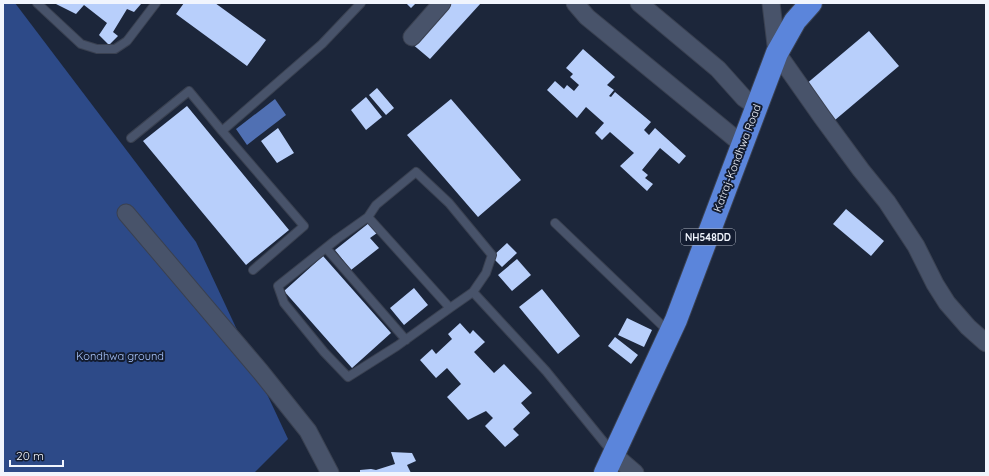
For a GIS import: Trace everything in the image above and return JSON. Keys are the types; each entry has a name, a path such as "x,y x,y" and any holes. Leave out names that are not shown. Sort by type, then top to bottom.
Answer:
{"highway":[{"name":"Katraj-Kondhwa Road","path":"610,464 670,332 777,53 795,21 811,3"}],"street":[{"path":"412,37 442,3"},
{"path":"575,3 587,17 743,145"},
{"path":"639,3 718,69 744,98 757,107"},
{"path":"771,3 777,53 861,170 887,202 916,246 935,284 947,303 968,327 986,343"},
{"path":"126,213 260,370 308,431 330,473"},
{"path":"610,464 635,473"}],"lane":[{"path":"41,4 81,44 97,49 115,49 127,41 156,3"},
{"path":"222,131 322,44 361,3"},
{"path":"131,138 189,91 304,226 253,270"},
{"path":"416,172 449,203 492,255 486,273 473,292 406,340 348,377 324,352 284,303 278,286 326,248 368,216 376,205 416,172"},
{"path":"368,216 450,308"},
{"path":"555,223 670,332"},
{"path":"326,248 406,340"},
{"path":"473,292 546,371 610,464"}],"green space":[{"name":"Kondhwa ground","path":"3,3 15,3 196,242 288,439 254,473 3,473"}],"shaded area":[{"path":"275,99 286,115 247,145 236,129"}],"building":[{"path":"54,3 141,4 134,12 127,9 113,32 118,36 109,45 99,35 107,23 84,5 76,14"},
{"path":"184,3 215,3 266,40 247,66 176,14"},
{"path":"406,3 416,3 411,8"},
{"path":"447,3 481,3 430,59 411,43"},
{"path":"869,31 899,66 835,120 805,85"},
{"path":"583,49 615,77 607,85 614,90 609,96 611,97 615,92 651,122 644,130 649,135 655,128 686,156 679,164 660,148 642,170 648,175 645,178 653,184 647,191 620,166 634,153 610,132 602,140 595,133 604,123 586,107 577,118 547,90 555,81 564,89 567,85 574,91 579,85 570,77 573,74 566,68"},
{"path":"377,88 394,108 386,115 369,95"},
{"path":"366,97 382,117 366,130 351,110"},
{"path":"451,99 521,180 478,217 407,135"},
{"path":"187,106 289,230 246,265 143,141"},
{"path":"278,128 294,153 277,163 261,141"},
{"path":"846,209 884,241 871,256 833,224"},
{"path":"369,223 377,233 370,238 379,248 351,270 335,250"},
{"path":"507,243 517,253 502,267 492,257"},
{"path":"323,256 391,333 352,368 284,291"},
{"path":"517,259 531,275 512,291 498,275"},
{"path":"414,288 428,305 404,325 390,308"},
{"path":"542,289 580,336 558,354 519,307"},
{"path":"627,318 652,330 644,347 618,335"},
{"path":"460,323 470,334 473,330 485,342 474,352 494,373 504,364 532,393 521,403 530,413 513,429 519,435 505,447 485,426 493,418 486,411 468,420 447,397 461,384 447,368 436,378 420,360 432,349 436,354 452,339 448,334"},
{"path":"615,337 638,355 631,364 608,346"},
{"path":"391,452 412,453 416,461 407,465 411,473 360,473 360,470 376,470 395,464"}]}
